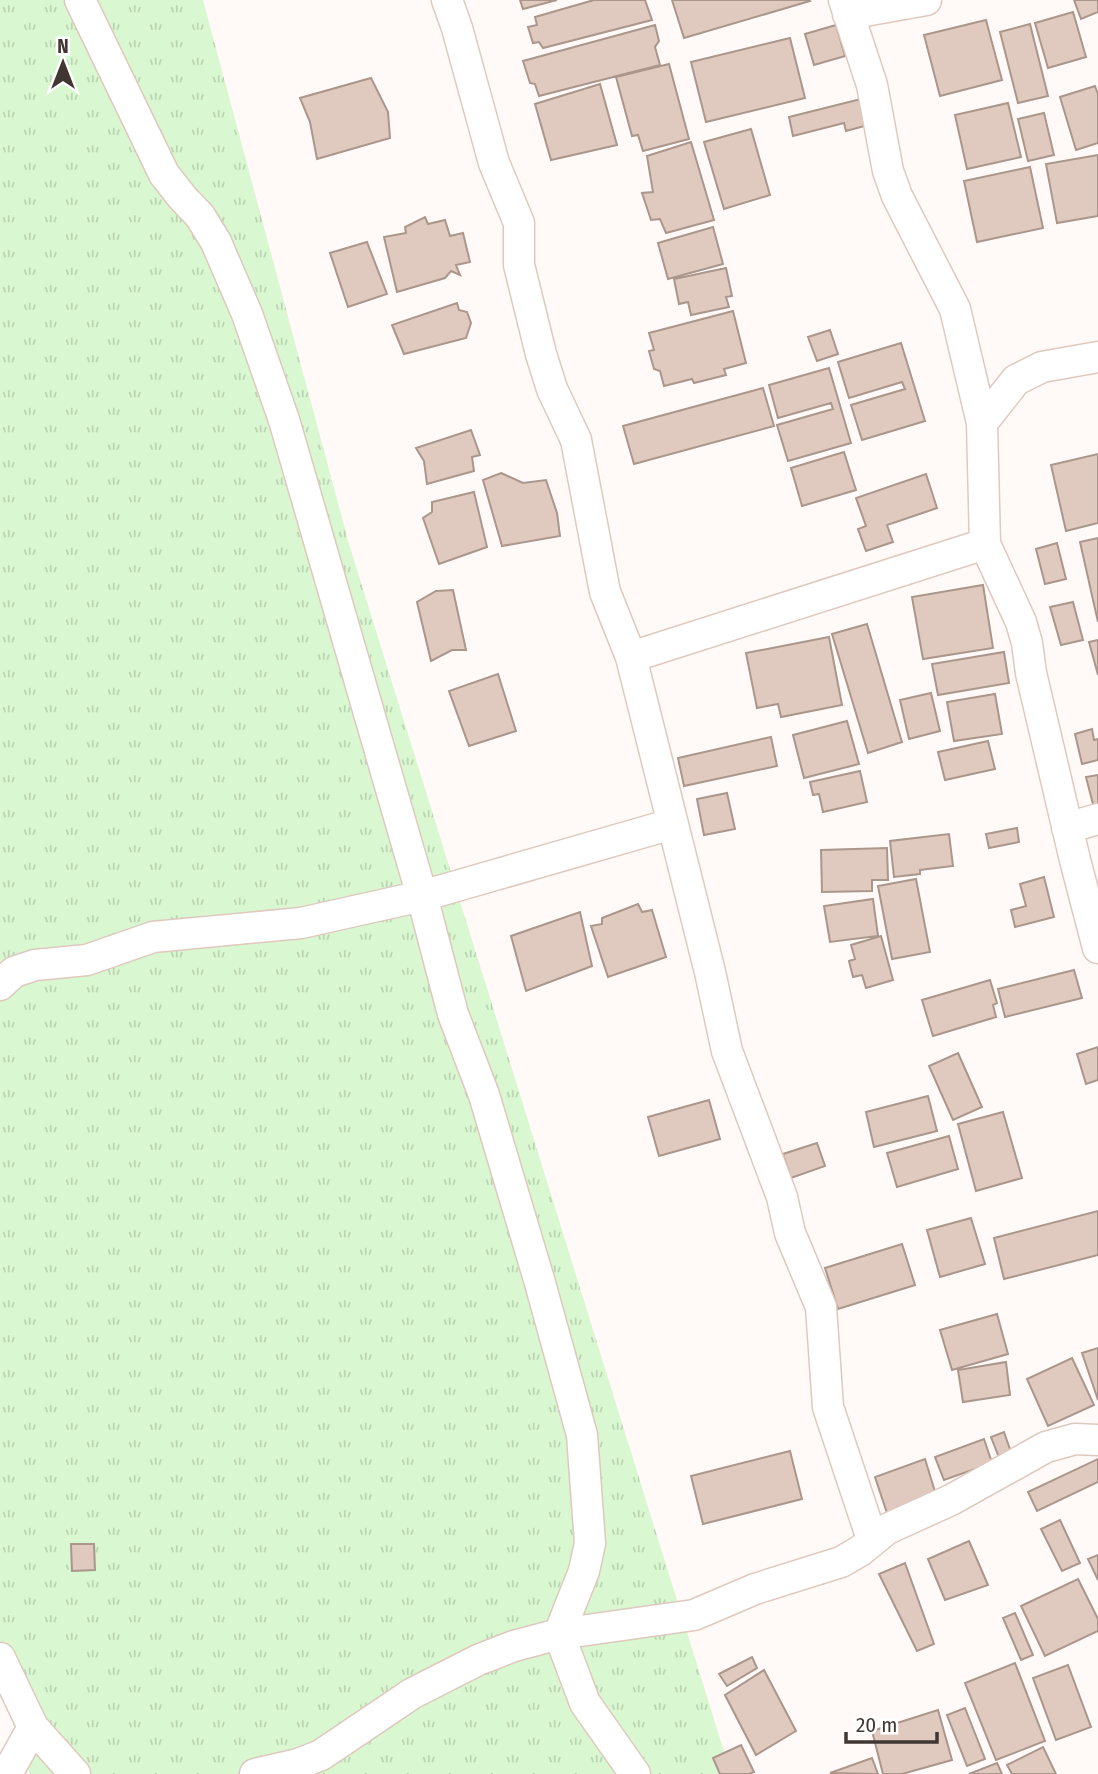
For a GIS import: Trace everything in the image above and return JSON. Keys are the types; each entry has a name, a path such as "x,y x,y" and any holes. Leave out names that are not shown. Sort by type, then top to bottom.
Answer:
{"street":[{"path":"80,0 164,174 200,216 216,243 247,314 284,420 422,896 450,1004 492,1122 582,1435 590,1543 584,1571 559,1634 585,1703 635,1774"},
{"path":"446,0 457,28 494,163 519,223 519,265 541,354 552,389 576,439 605,592 631,657 710,972 727,1051 782,1197 790,1233 821,1307 828,1407 872,1539"},
{"path":"926,0 846,7 872,85 888,171 897,196 955,309 982,423 985,544 1027,643 1031,673 1067,828 1098,948"},
{"path":"982,423 1016,380 1042,367 1098,357"},
{"path":"631,657 985,544"},
{"path":"1067,828 1098,819"},
{"path":"0,985 13,972 35,965 87,960 153,937 301,923 422,896 672,824"},
{"path":"255,1774 298,1764 321,1755 413,1693 478,1660 514,1646 559,1634 694,1615 755,1589 841,1562 860,1551 887,1529 951,1500 1046,1447 1075,1439 1098,1440"},
{"path":"0,1658 33,1727 75,1774"},
{"path":"10,1773 33,1727"}],"green space":[{"path":"0,0 203,0 349,544 731,1774 30,1774 0,1685"}],"building":[{"path":"520,0 557,0 523,9"},
{"path":"594,0 645,0 652,20 543,48 539,42 533,43 528,27 537,25 535,17"},
{"path":"672,0 809,0 810,1 684,38"},
{"path":"1074,0 1098,0 1098,12 1081,19"},
{"path":"1073,12 1086,57 1048,68 1035,23"},
{"path":"986,20 1002,80 940,96 924,35"},
{"path":"1030,24 1048,96 1018,103 1000,32"},
{"path":"655,25 659,41 655,47 660,65 539,96 535,84 530,83 523,61"},
{"path":"836,25 845,56 814,65 805,34"},
{"path":"790,38 805,98 706,122 691,62"},
{"path":"669,64 689,139 643,151 638,135 632,136 616,77"},
{"path":"371,78 388,112 390,138 317,159 310,122 300,98"},
{"path":"600,84 617,145 551,160 535,104"},
{"path":"1095,86 1098,94 1098,143 1076,150 1060,97"},
{"path":"861,99 868,125 846,131 844,123 793,136 789,117"},
{"path":"1008,103 1021,157 967,169 955,115"},
{"path":"1044,113 1054,155 1028,161 1018,119"},
{"path":"751,129 770,195 724,209 704,142"},
{"path":"691,142 714,220 666,233 660,219 651,220 642,193 653,192 647,156"},
{"path":"1098,155 1098,216 1057,223 1046,164"},
{"path":"1030,167 1043,228 977,242 964,181"},
{"path":"425,217 428,224 445,220 450,236 463,233 470,262 456,265 460,275 451,271 445,278 397,292 384,237 406,233 405,227"},
{"path":"713,227 723,264 668,279 658,243"},
{"path":"367,242 387,294 348,307 330,253"},
{"path":"726,268 732,296 726,297 729,307 691,315 688,302 679,304 674,279"},
{"path":"457,303 459,310 467,312 471,323 466,338 404,354 392,325"},
{"path":"733,311 746,363 724,369 726,375 694,383 692,379 664,386 660,371 654,369 649,351 654,350 649,333"},
{"path":"830,330 838,354 817,361 808,337"},
{"path":"901,343 925,421 862,440 851,405 905,389 902,382 849,398 838,362"},
{"path":"829,368 851,443 788,461 777,425 833,409 831,403 778,418 769,385"},
{"path":"763,388 774,426 634,464 623,426"},
{"path":"471,430 480,455 472,457 474,471 427,484 424,461 416,448"},
{"path":"844,452 856,490 802,506 791,468"},
{"path":"1098,454 1098,523 1066,531 1051,465"},
{"path":"501,473 523,483 546,480 557,513 560,536 502,546 483,480"},
{"path":"926,474 937,508 887,525 893,542 866,551 858,529 866,526 856,498"},
{"path":"474,492 487,547 439,564 423,518 432,512 432,502"},
{"path":"1098,538 1098,622 1080,542"},
{"path":"1057,543 1066,579 1045,584 1036,549"},
{"path":"983,585 993,648 923,659 912,597"},
{"path":"453,590 466,650 452,650 431,661 417,602 436,591"},
{"path":"1073,602 1083,640 1061,645 1050,607"},
{"path":"867,624 902,742 868,753 832,634"},
{"path":"829,637 842,705 781,717 778,704 757,708 746,653"},
{"path":"1098,640 1098,675 1089,642"},
{"path":"1004,652 1009,683 938,695 932,664"},
{"path":"498,674 516,731 469,746 449,691"},
{"path":"931,693 940,731 909,739 900,700"},
{"path":"995,694 1002,734 954,741 947,702"},
{"path":"847,721 859,764 804,778 793,735"},
{"path":"1092,729 1094,740 1098,739 1098,760 1082,764 1075,734"},
{"path":"771,737 777,766 684,786 678,758"},
{"path":"988,741 995,769 945,780 938,752"},
{"path":"860,771 867,802 823,812 819,794 813,795 810,782"},
{"path":"1098,775 1098,807 1094,808 1086,777"},
{"path":"727,793 735,829 704,835 697,799"},
{"path":"1017,828 1019,842 989,848 986,834"},
{"path":"949,834 953,866 920,870 920,874 894,877 890,841"},
{"path":"887,848 888,880 872,880 872,891 822,892 821,850"},
{"path":"1044,877 1054,917 1015,927 1011,910 1026,906 1020,884"},
{"path":"916,879 930,952 892,959 878,886"},
{"path":"873,899 878,936 830,942 824,906"},
{"path":"638,904 642,912 652,910 666,957 608,977 591,926 602,924 602,918"},
{"path":"580,912 592,966 526,991 511,936"},
{"path":"881,936 893,980 866,988 862,975 853,977 849,961 855,959 851,945"},
{"path":"1074,970 1082,998 1005,1017 998,989"},
{"path":"990,980 997,1003 993,1005 996,1017 933,1036 922,1000"},
{"path":"1098,1047 1098,1080 1086,1084 1077,1054"},
{"path":"958,1053 982,1107 953,1120 929,1066"},
{"path":"928,1096 937,1131 874,1147 866,1112"},
{"path":"709,1100 720,1139 659,1156 648,1117"},
{"path":"1003,1112 1022,1178 976,1191 958,1124"},
{"path":"949,1136 958,1169 897,1187 887,1153"},
{"path":"817,1143 825,1166 791,1178 783,1154"},
{"path":"1098,1211 1098,1255 1004,1279 994,1238"},
{"path":"971,1218 985,1264 940,1277 927,1230"},
{"path":"902,1244 915,1285 838,1309 825,1268"},
{"path":"997,1314 1008,1354 952,1370 940,1330"},
{"path":"1098,1348 1098,1400 1082,1353"},
{"path":"1072,1358 1094,1405 1048,1426 1027,1379"},
{"path":"1006,1362 1010,1395 963,1402 958,1370"},
{"path":"1004,1432 1012,1455 1000,1460 991,1437"},
{"path":"984,1439 992,1463 944,1480 935,1457"},
{"path":"790,1451 802,1499 703,1524 691,1476"},
{"path":"925,1459 936,1495 887,1513 875,1477"},
{"path":"1098,1459 1098,1482 1037,1511 1028,1492"},
{"path":"1060,1520 1080,1563 1062,1571 1041,1529"},
{"path":"969,1541 988,1585 945,1600 928,1559"},
{"path":"71,1544 94,1544 95,1570 72,1571"},
{"path":"1098,1555 1098,1580 1088,1559"},
{"path":"905,1563 934,1644 917,1651 879,1574"},
{"path":"1078,1579 1098,1619 1098,1631 1045,1656 1021,1606"},
{"path":"1015,1613 1033,1655 1021,1660 1003,1618"},
{"path":"752,1657 757,1668 727,1686 719,1674"},
{"path":"1015,1663 1045,1741 996,1760 965,1683"},
{"path":"1068,1665 1091,1727 1056,1740 1033,1678"},
{"path":"764,1670 796,1731 756,1755 725,1695"},
{"path":"965,1708 985,1759 967,1766 947,1715"},
{"path":"938,1710 952,1760 902,1774 883,1774 872,1731"},
{"path":"741,1745 754,1772 720,1774 713,1758"},
{"path":"1043,1747 1056,1774 1012,1774 1007,1765"},
{"path":"872,1758 878,1774 830,1773"},
{"path":"997,1763 1002,1774 969,1774"}]}
